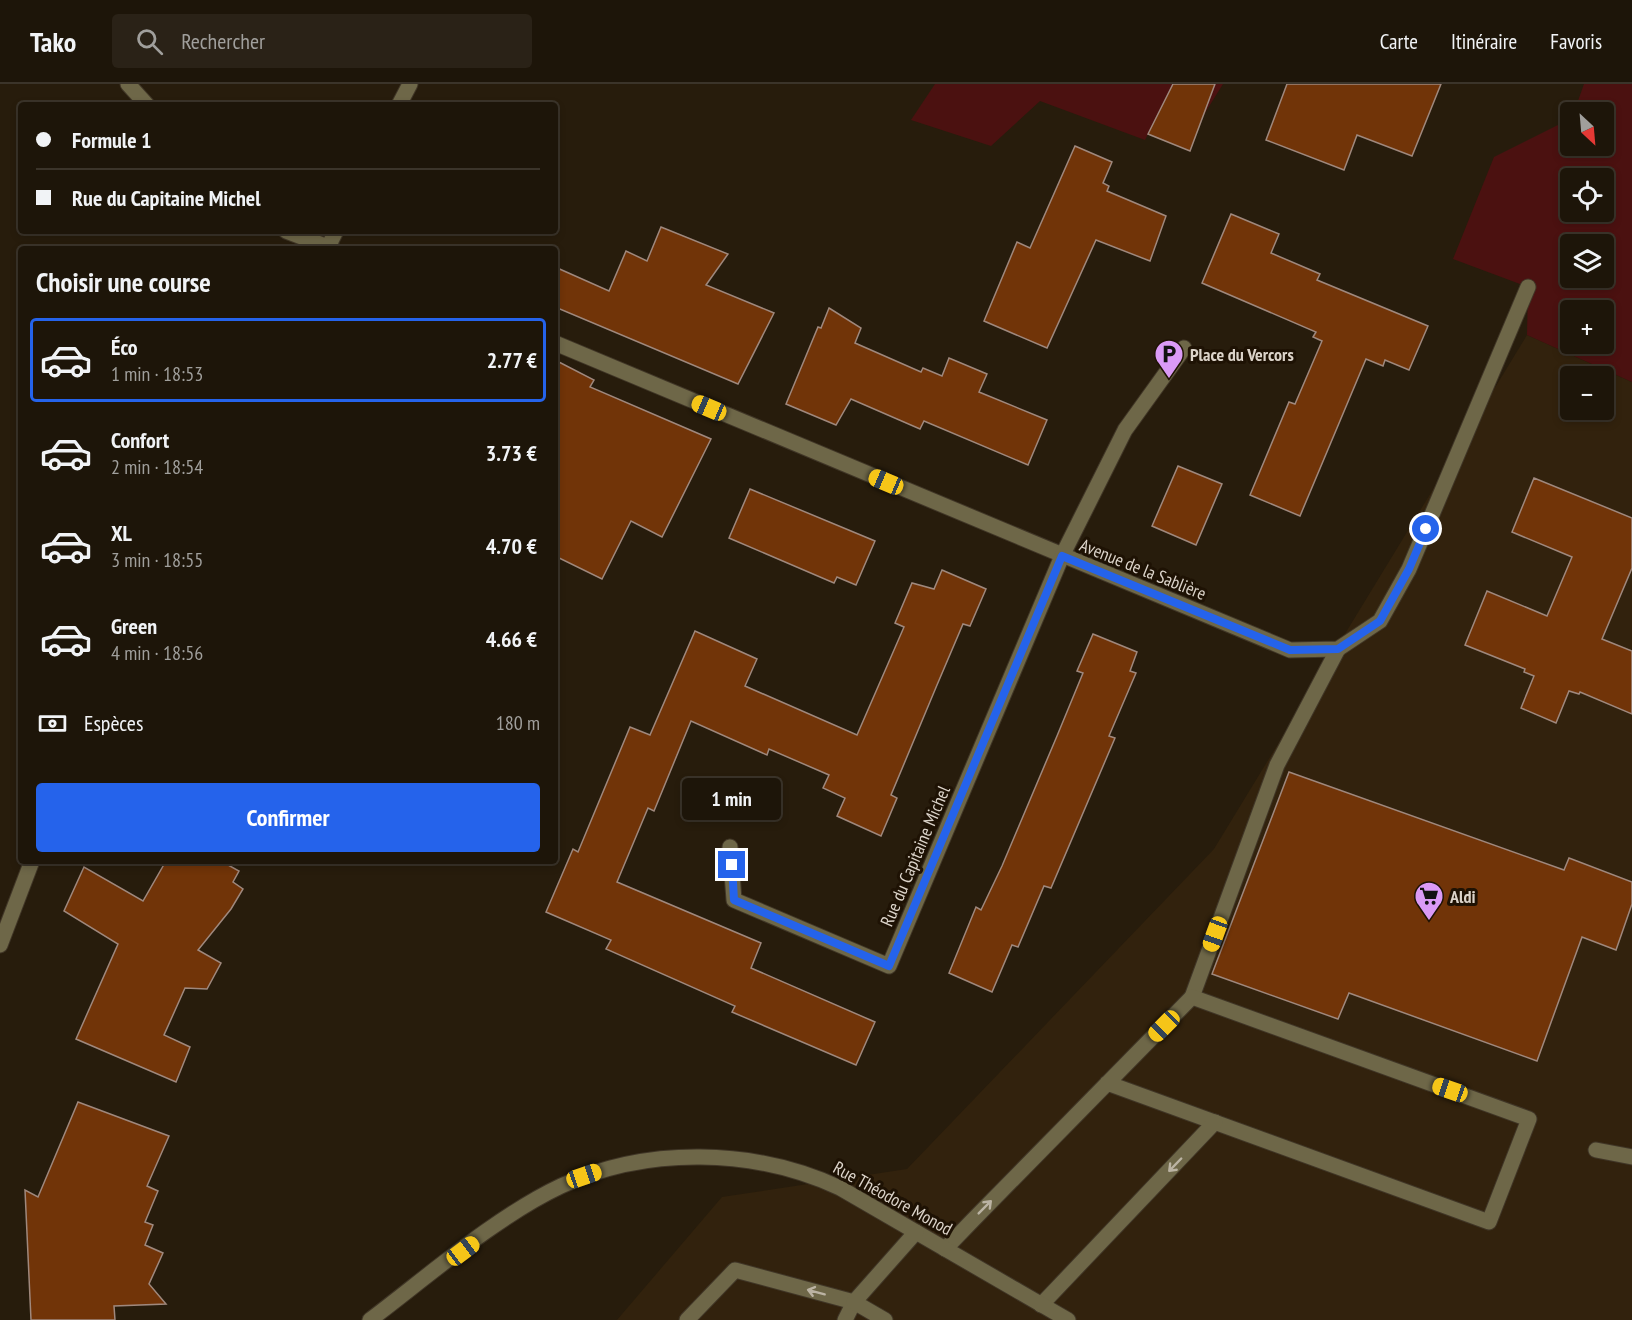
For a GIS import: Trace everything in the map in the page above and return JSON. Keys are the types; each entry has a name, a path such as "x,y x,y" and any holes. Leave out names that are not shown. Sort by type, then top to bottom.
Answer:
{"street":[{"path":"128,84 144,102"},
{"path":"401,102 410,84"},
{"path":"294,234 325,246"},
{"path":"945,1249 1192,997 1277,765 1338,649 1380,621 1409,569 1528,287"},
{"name":"Avenue de la Sablière","path":"558,344 1290,650 1338,649"},
{"path":"1062,556 1125,430 1184,348"},
{"name":"Rue du Capitaine Michel","path":"730,847 734,900 889,966 1062,556"},
{"path":"0,945 31,864"},
{"path":"1107,1083 1489,1222 1530,1119 1192,997"},
{"path":"1041,1305 1215,1122"},
{"path":"1596,1150 1632,1157"},
{"name":"Rue Théodore Monod","path":"370,1320 489,1231 539,1198 584,1176 609,1168 641,1162 704,1158 765,1163 792,1169 840,1188 1068,1320"},
{"path":"845,1320 854,1302 916,1232"},
{"path":"687,1320 735,1270 854,1302 885,1320"}],"shaded area":[{"path":"935,84 1223,84 1203,116 1164,102 1145,140 1040,101 991,146 911,120"},
{"path":"1584,84 1632,84 1632,382 1614,374 1614,366 1596,366 1569,354 1614,354 1614,300 1560,300 1560,350 1527,335 1528,287 1453,259 1494,157 1560,124 1560,156 1614,156 1614,102 1578,102"},
{"path":"1527,335 1560,350 1560,354 1569,354 1596,366 1560,366 1560,420 1614,420 1614,374 1632,382 1632,1320 617,1320 722,1197 907,1169 1214,849"}],"building":[{"path":"1173,84 1215,84 1190,151 1148,134"},
{"path":"1287,84 1441,84 1412,156 1357,135 1344,170 1266,140"},
{"path":"1075,146 1112,162 1103,183 1109,186 1107,191 1166,216 1150,261 1096,240 1047,348 984,321 1017,242 1030,248"},
{"path":"1231,214 1279,234 1271,253 1320,274 1317,280 1428,326 1409,370 1385,360 1383,366 1366,359 1300,516 1250,495 1289,402 1295,404 1322,341 1313,337 1316,332 1202,283"},
{"path":"661,227 728,254 706,285 774,313 738,384 558,308 558,268 609,291 626,251 647,261"},
{"path":"829,308 861,328 855,343 921,372 923,368 942,376 949,358 987,374 979,392 1047,420 1028,465 924,421 920,429 851,399 836,425 786,404 818,327 821,328"},
{"path":"558,362 594,380 590,387 711,439 662,537 631,521 602,579 558,557"},
{"path":"1178,466 1222,484 1196,545 1152,526"},
{"path":"1534,478 1632,518 1632,568 1602,639 1632,651 1632,714 1580,692 1579,694 1569,691 1556,723 1521,708 1534,676 1524,672 1525,669 1465,645 1487,591 1547,616 1572,557 1512,532"},
{"path":"750,489 875,541 856,585 837,577 834,583 729,538"},
{"path":"942,570 986,589 970,626 963,624 937,685 891,795 897,798 881,836 837,816 845,798 823,788 829,775 769,749 767,755 691,721 654,811 648,808 617,882 761,943 751,968 875,1022 856,1065 732,1012 735,1006 606,949 611,940 546,912 573,849 578,852 630,727 650,735 695,631 757,659 745,686 857,735 904,627 895,623 912,583 934,589"},
{"path":"1093,634 1137,652 1130,671 1136,673 1109,736 1115,738 1051,888 1044,886 1018,947 1012,945 992,992 949,973 976,907 981,910 1002,866 1083,673 1077,671"},
{"name":"Aldi","path":"1289,772 1564,870 1569,858 1632,882 1632,904 1616,950 1582,937 1537,1061 1349,993 1338,1019 1212,974"},
{"path":"164,864 226,864 239,871 233,882 243,889 231,909 198,950 221,963 207,989 185,988 164,1035 190,1047 176,1082 76,1039 118,944 64,911 84,867 143,901"},
{"path":"78,1102 169,1136 147,1186 158,1191 145,1222 153,1225 145,1245 163,1253 149,1284 166,1304 114,1306 115,1320 31,1320 25,1190 38,1197"}],"place":[{"name":"Place du Vercors","path":"1169,380"},
{"name":"Aldi","path":"1429,922"}],"route":[{"path":"732,865 734,900 889,966 1062,556 1290,650 1338,649 1380,621 1409,569 1426,529"}]}
